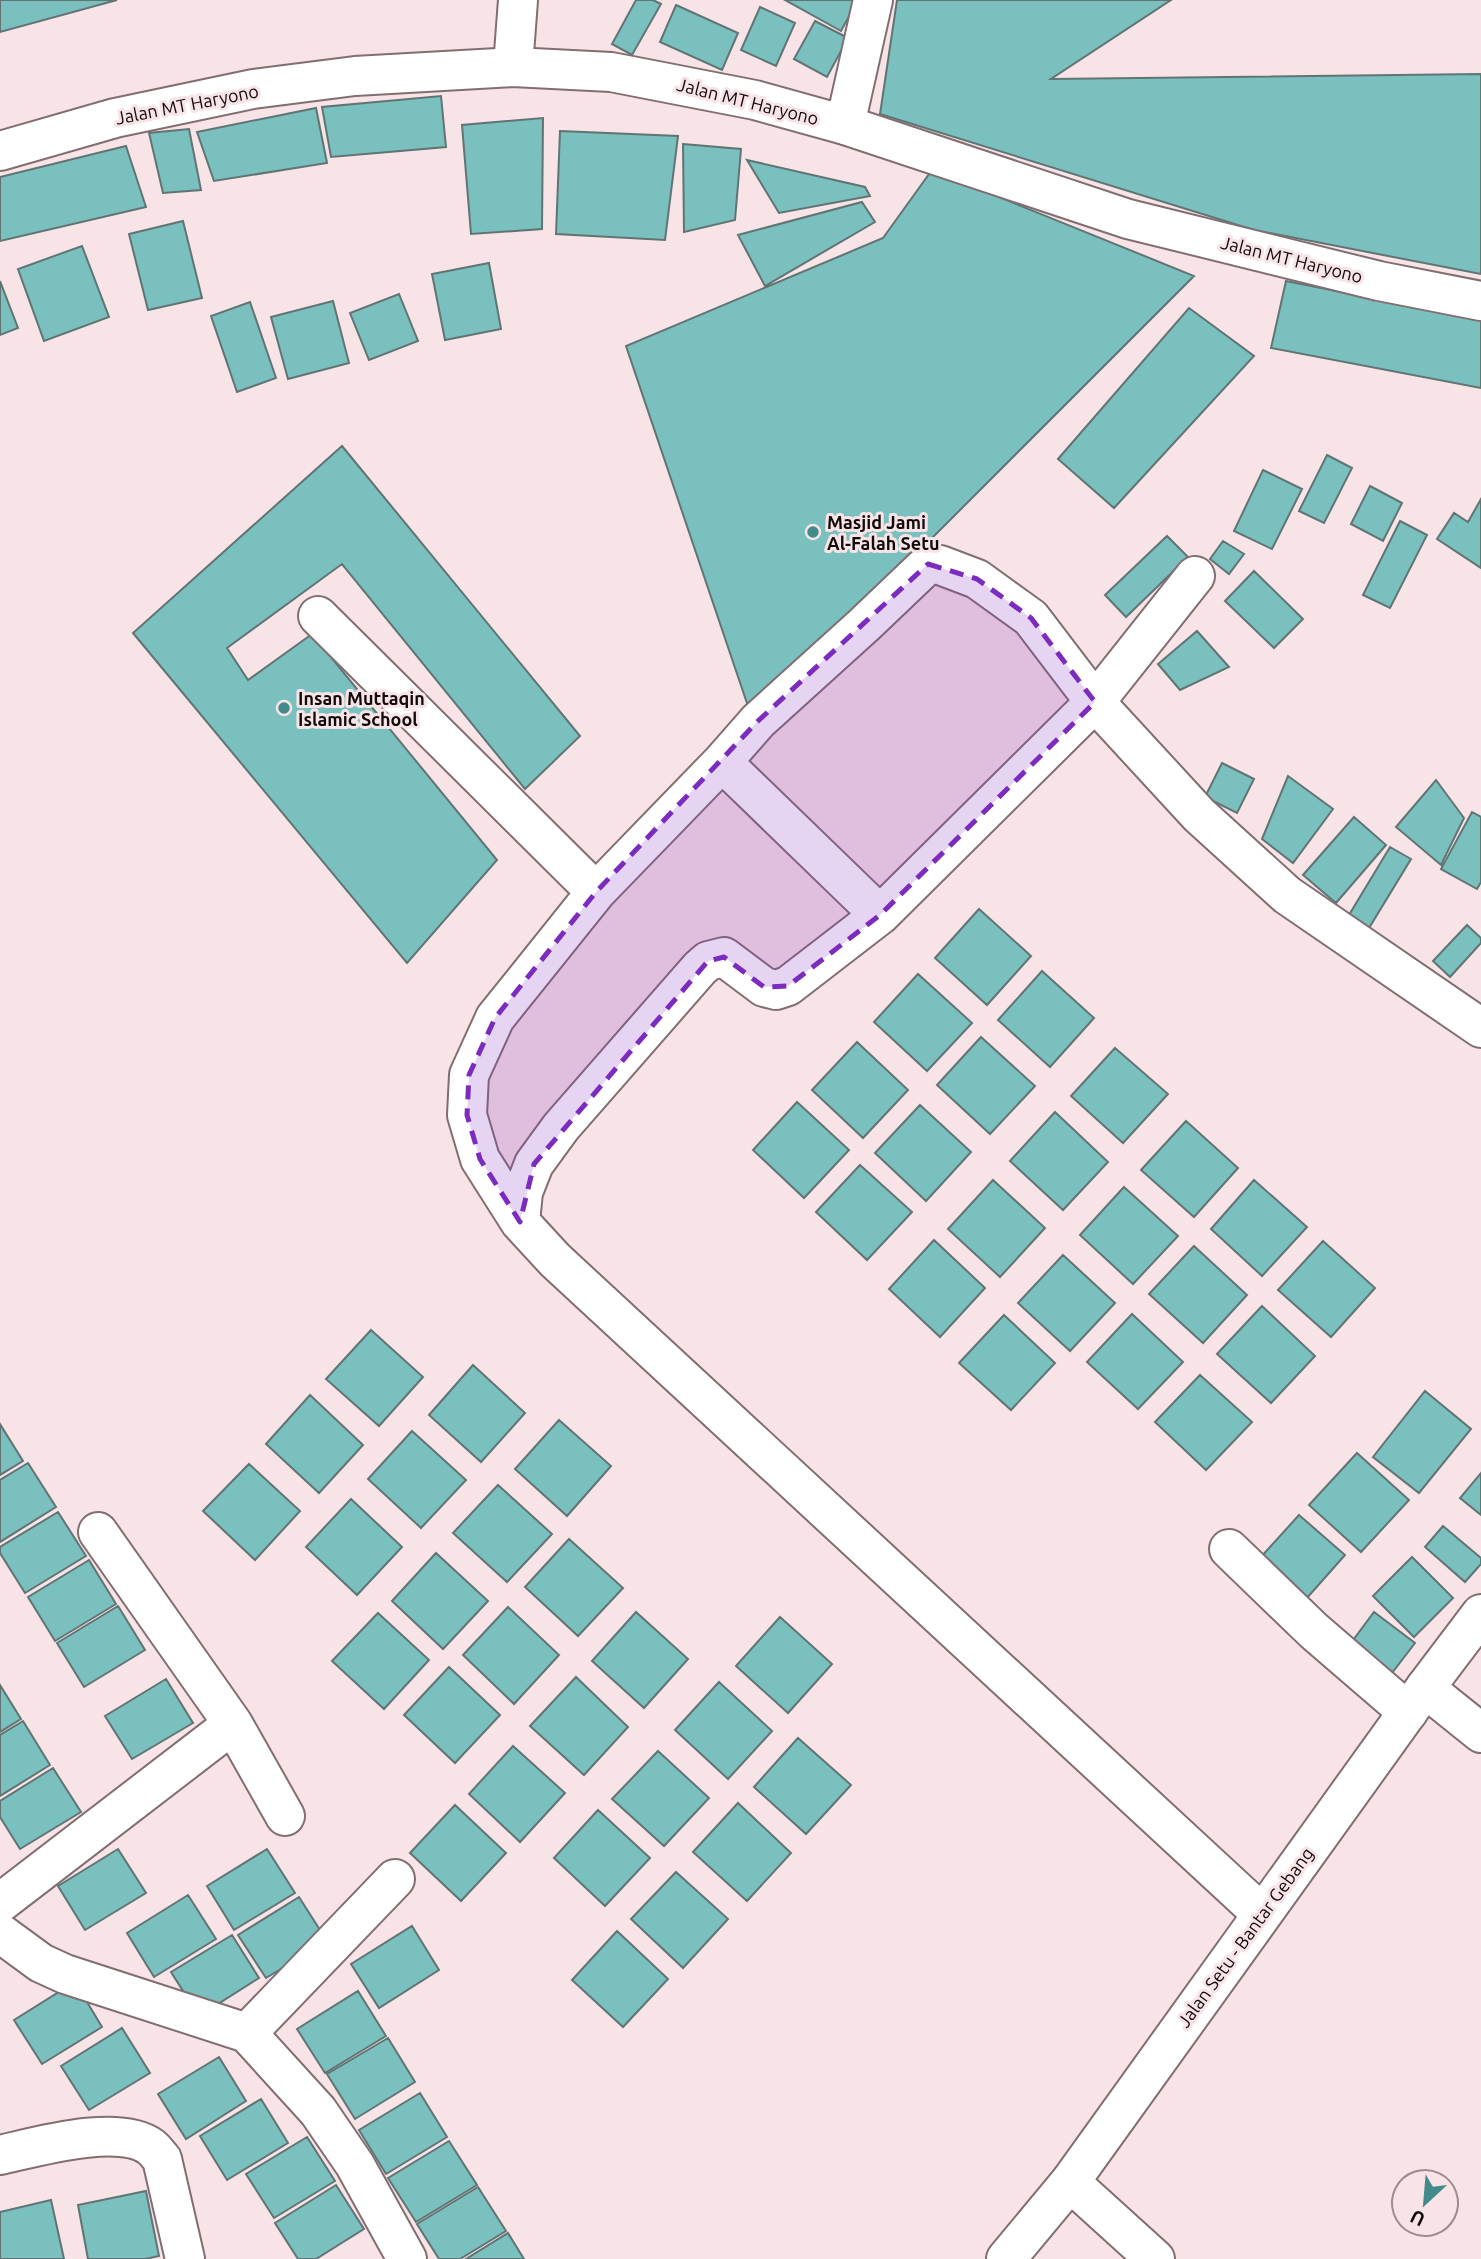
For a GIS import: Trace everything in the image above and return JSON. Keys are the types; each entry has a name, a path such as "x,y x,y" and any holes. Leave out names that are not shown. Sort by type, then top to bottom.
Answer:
{"street":[{"path":"513,67 518,0"},
{"path":"845,125 873,0"},
{"name":"Jalan MT Haryono","path":"0,151 115,118 253,89 355,76 513,67 624,74 755,100 845,125 1128,219 1379,281 1481,301"},
{"path":"1262,1914 555,1261 520,1222 480,1159 467,1115 469,1075 495,1018 596,892 758,721 928,564 940,565 977,579 1031,618 1095,702 1199,815 1287,895 1481,1028"},
{"path":"520,1222 523,1192 534,1164 561,1127 700,968 708,961 724,957 764,987 776,990 788,986 880,915 1095,702 1195,576"},
{"path":"318,616 596,892"},
{"path":"722,762 880,915"},
{"path":"99,1532 233,1724 285,1816"},
{"path":"1229,1549 1314,1631 1416,1700 1481,1733"},
{"name":"Jalan Setu - Bantar Gebang","path":"1006,2259 1070,2182 1416,1700 1481,1614"},
{"path":"0,1903 233,1724"},
{"path":"247,2033 396,1879"},
{"path":"0,1933 41,1963 65,1974 247,2033 318,2111 355,2165 407,2259"},
{"path":"0,2155 66,2140 99,2137 134,2139 151,2147 162,2160 185,2259"},
{"path":"1070,2182 1155,2259"}],"highlighted area":[{"path":"928,564 977,579 1031,618 1095,702 880,915 788,986 764,987 724,957 708,961 534,1164 520,1222 480,1159 467,1115 469,1075 495,1018 596,892 758,721"}],"building":[{"path":"0,0 117,0 0,32"},
{"path":"636,0 653,0 661,4 632,55 612,44"},
{"path":"785,0 858,0 841,31"},
{"path":"897,0 1171,0 1051,79 1481,74 1481,274 1254,230 880,114"},
{"path":"676,5 738,33 722,70 660,42"},
{"path":"760,7 795,23 776,66 741,50"},
{"path":"815,21 848,38 827,77 794,59"},
{"path":"441,96 446,147 331,157 322,107"},
{"path":"316,108 327,163 214,181 197,132"},
{"path":"543,118 542,229 471,234 462,125"},
{"path":"189,129 201,190 163,193 149,133"},
{"path":"560,131 678,136 665,240 556,234"},
{"path":"683,144 741,149 735,220 684,232"},
{"path":"126,146 146,207 0,241 0,177"},
{"path":"747,160 865,187 870,196 779,213"},
{"name":"Masjid Jami Al-Falah Setu","path":"932,170 1194,276 752,718 626,346 883,238"},
{"path":"862,202 875,222 765,286 738,235"},
{"path":"183,221 202,298 148,310 129,234"},
{"path":"82,246 109,317 44,341 18,269"},
{"path":"489,263 501,329 445,340 432,274"},
{"path":"0,281 18,328 0,335"},
{"path":"1286,281 1481,320 1481,388 1271,348"},
{"path":"399,294 418,341 369,360 350,313"},
{"path":"333,301 349,363 288,379 271,317"},
{"path":"250,302 276,378 237,392 211,316"},
{"path":"1189,308 1254,356 1114,508 1058,459"},
{"name":"Insan Muttaqin Islamic School","path":"342,446 580,736 525,789 342,564 227,648 248,680 312,634 497,860 407,963 133,633"},
{"path":"1327,455 1352,468 1324,523 1299,511"},
{"path":"1263,470 1302,489 1272,549 1234,531"},
{"path":"1370,486 1402,503 1383,541 1351,524"},
{"path":"1481,499 1481,568 1437,539 1454,513 1468,522"},
{"path":"1400,521 1427,535 1390,608 1363,595"},
{"path":"1167,536 1188,557 1126,617 1105,595"},
{"path":"1223,541 1244,554 1229,574 1210,559"},
{"path":"1254,571 1303,619 1274,648 1225,601"},
{"path":"1197,631 1229,667 1180,690 1158,664"},
{"path":"1222,763 1254,779 1237,813 1205,797"},
{"path":"1288,776 1333,809 1293,863 1262,839"},
{"path":"1436,780 1464,818 1441,865 1396,827"},
{"path":"1472,812 1481,817 1481,882 1477,889 1441,869"},
{"path":"1354,817 1386,845 1336,903 1303,875"},
{"path":"1390,847 1411,859 1369,928 1349,915"},
{"path":"979,909 1031,956 987,1005 935,958"},
{"path":"1467,925 1481,938 1481,943 1450,977 1433,961"},
{"path":"1042,971 1094,1018 1050,1067 998,1020"},
{"path":"918,974 972,1023 927,1071 874,1022"},
{"path":"981,1037 1035,1086 990,1134 937,1085"},
{"path":"857,1042 908,1090 863,1138 812,1090"},
{"path":"1115,1048 1168,1094 1123,1143 1071,1096"},
{"path":"797,1102 849,1150 804,1198 753,1150"},
{"path":"920,1105 971,1152 926,1201 875,1153"},
{"path":"1055,1112 1108,1162 1063,1210 1010,1161"},
{"path":"1186,1121 1238,1168 1194,1217 1141,1170"},
{"path":"860,1165 912,1212 867,1260 816,1212"},
{"path":"993,1180 1045,1228 1000,1277 948,1229"},
{"path":"1254,1180 1307,1227 1262,1276 1211,1229"},
{"path":"1124,1187 1178,1236 1133,1284 1080,1235"},
{"path":"934,1240 985,1288 940,1337 889,1289"},
{"path":"1323,1241 1375,1288 1331,1337 1278,1290"},
{"path":"1194,1246 1247,1295 1203,1343 1149,1294"},
{"path":"1063,1255 1115,1303 1070,1351 1018,1303"},
{"path":"1262,1306 1315,1356 1271,1403 1217,1354"},
{"path":"1132,1314 1183,1362 1138,1409 1087,1362"},
{"path":"1004,1315 1055,1363 1011,1410 959,1363"},
{"path":"371,1330 423,1377 379,1426 326,1379"},
{"path":"473,1365 525,1413 481,1462 429,1415"},
{"path":"1200,1375 1252,1422 1206,1470 1155,1422"},
{"path":"1425,1391 1471,1429 1419,1493 1373,1457"},
{"path":"310,1395 363,1445 319,1493 266,1444"},
{"path":"559,1420 611,1466 567,1516 515,1469"},
{"path":"0,1424 23,1461 0,1475"},
{"path":"412,1431 466,1480 421,1528 368,1479"},
{"path":"1357,1453 1409,1500 1361,1552 1309,1505"},
{"path":"28,1463 56,1507 0,1542 0,1480"},
{"path":"249,1464 300,1511 255,1560 203,1511"},
{"path":"1481,1473 1481,1515 1460,1498"},
{"path":"498,1485 552,1534 507,1582 453,1533"},
{"path":"351,1499 402,1547 357,1595 306,1547"},
{"path":"58,1512 86,1556 25,1593 0,1553 0,1547"},
{"path":"1299,1515 1345,1555 1306,1599 1260,1558"},
{"path":"1443,1526 1481,1558 1481,1564 1465,1582 1425,1547"},
{"path":"569,1539 623,1588 578,1636 525,1587"},
{"path":"436,1553 488,1601 443,1649 392,1601"},
{"path":"1412,1557 1453,1598 1414,1637 1373,1596"},
{"path":"89,1560 116,1604 55,1641 28,1597"},
{"path":"118,1606 145,1650 84,1687 57,1643"},
{"path":"508,1607 559,1655 514,1704 463,1655"},
{"path":"636,1612 688,1659 644,1708 592,1661"},
{"path":"1374,1612 1415,1643 1385,1682 1345,1651"},
{"path":"378,1613 429,1660 384,1709 332,1661"},
{"path":"780,1617 832,1664 788,1713 736,1666"},
{"path":"449,1667 500,1715 455,1763 404,1715"},
{"path":"576,1677 628,1727 584,1775 530,1726"},
{"path":"166,1679 193,1723 132,1759 105,1716"},
{"path":"719,1682 772,1731 728,1779 675,1730"},
{"path":"0,1685 21,1719 0,1732"},
{"path":"23,1721 50,1765 0,1796 0,1735"},
{"path":"798,1738 851,1785 806,1834 754,1787"},
{"path":"513,1746 565,1793 520,1842 469,1794"},
{"path":"658,1751 709,1798 664,1846 612,1799"},
{"path":"53,1768 81,1812 20,1849 0,1817 0,1801"},
{"path":"738,1803 791,1853 747,1901 693,1852"},
{"path":"455,1805 506,1853 461,1901 410,1853"},
{"path":"598,1810 650,1858 605,1906 554,1858"},
{"path":"118,1849 146,1893 85,1930 58,1886"},
{"path":"267,1849 295,1893 234,1930 207,1886"},
{"path":"676,1872 728,1919 683,1968 631,1919"},
{"path":"188,1895 216,1939 154,1977 127,1933"},
{"path":"299,1897 327,1941 266,1978 238,1935"},
{"path":"412,1926 439,1970 379,2008 351,1964"},
{"path":"617,1931 668,1979 623,2027 572,1980"},
{"path":"232,1935 259,1978 199,2016 171,1972"},
{"path":"75,1982 102,2027 42,2064 14,2020"},
{"path":"358,1991 386,2036 325,2073 297,2029"},
{"path":"122,2028 150,2073 89,2110 61,2066"},
{"path":"388,2038 415,2082 355,2119 327,2074"},
{"path":"219,2057 246,2101 186,2139 158,2094"},
{"path":"420,2093 447,2137 386,2174 359,2130"},
{"path":"261,2099 288,2143 227,2180 200,2136"},
{"path":"307,2137 335,2181 274,2218 246,2174"},
{"path":"449,2141 477,2185 416,2222 388,2178"},
{"path":"336,2185 364,2229 316,2259 298,2259 275,2223"},
{"path":"478,2187 506,2231 460,2259 439,2259 417,2224"},
{"path":"146,2191 159,2256 145,2259 88,2259 78,2205"},
{"path":"51,2200 64,2259 0,2259 0,2212"},
{"path":"508,2233 524,2259 466,2259"}],"place":[{"name":"Masjid Jami Al-Falah Setu","path":"813,532"},
{"name":"Insan Muttaqin Islamic School","path":"284,708"}]}
